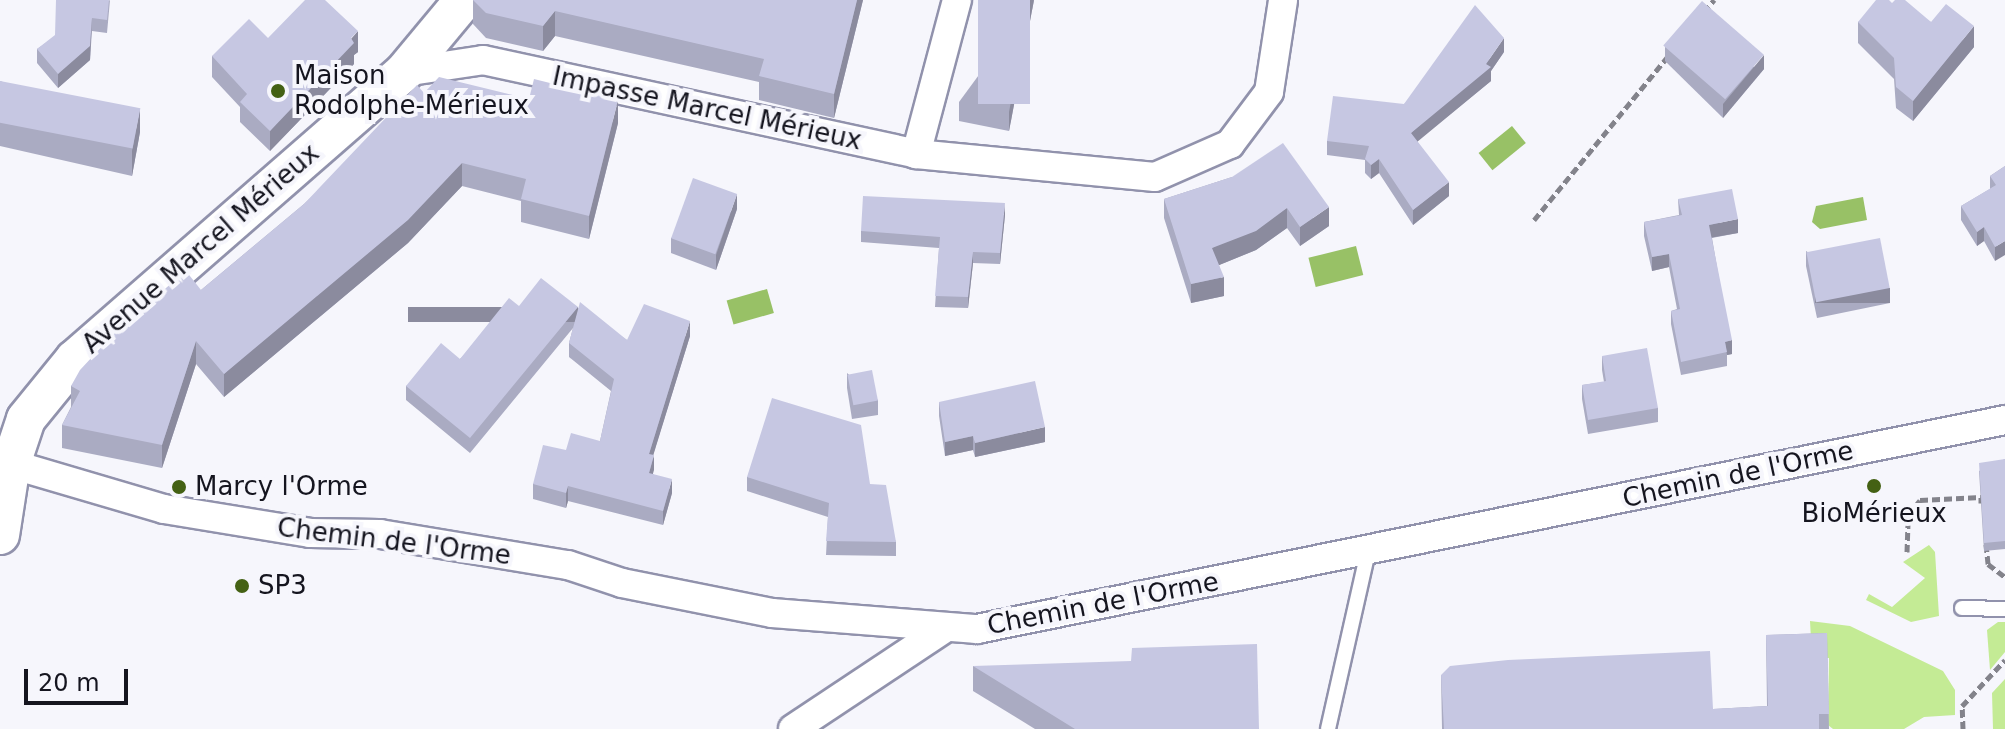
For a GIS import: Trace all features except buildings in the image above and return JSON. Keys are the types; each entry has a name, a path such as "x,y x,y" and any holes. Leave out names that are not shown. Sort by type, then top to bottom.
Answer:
{"main road":[{"name":"Avenue Marcel Mérieux","path":"0,535 11,464 26,419 75,359 404,72 464,0"}],"street":[{"path":"916,154 957,0"},
{"name":"Impasse Marcel Mérieux","path":"404,72 483,60 916,154 1155,177 1230,144 1269,92 1283,0"},
{"name":"Chemin de l'Orme","path":"11,464 164,509 310,533 380,534 568,565 622,583 772,613 977,629 2005,420"},
{"path":"793,729 945,628"}],"lane":[{"path":"1328,729 1368,551"},
{"path":"1962,608 2005,609"}],"path":[{"path":"1694,24 1714,0"},
{"path":"1534,220 1674,49"},
{"path":"1907,552 1908,515 1920,500 1981,497 1982,510"},
{"path":"1985,537 1988,564 2005,577"},
{"path":"1963,729 1962,706 2005,660"}],"shaded area":[{"path":"1512,126 1526,143 1492,170 1479,153"},
{"path":"1863,197 1867,220 1820,229 1812,222 1816,206"},
{"path":"1356,246 1363,275 1316,287 1308,258"},
{"path":"767,289 774,313 734,325 727,301"},
{"path":"1929,545 1935,552 1939,616 1911,622 1866,600 1869,594 1892,607 1925,578 1903,562"},
{"path":"1810,621 1850,626 1943,671 1955,690 1955,715 1924,717 1904,729 1833,729 1828,725 1829,658 1812,658"},
{"path":"1998,622 2005,622 2005,652 1990,670 1987,630"},
{"path":"2005,679 2005,729 1993,729 1992,693"}],"place":[{"name":"Maison Rodolphe-Mérieux","path":"278,91"},
{"name":"BioMérieux","path":"1874,486"},
{"name":"Marcy l'Orme","path":"179,487"},
{"name":"SP3","path":"242,586"}]}
